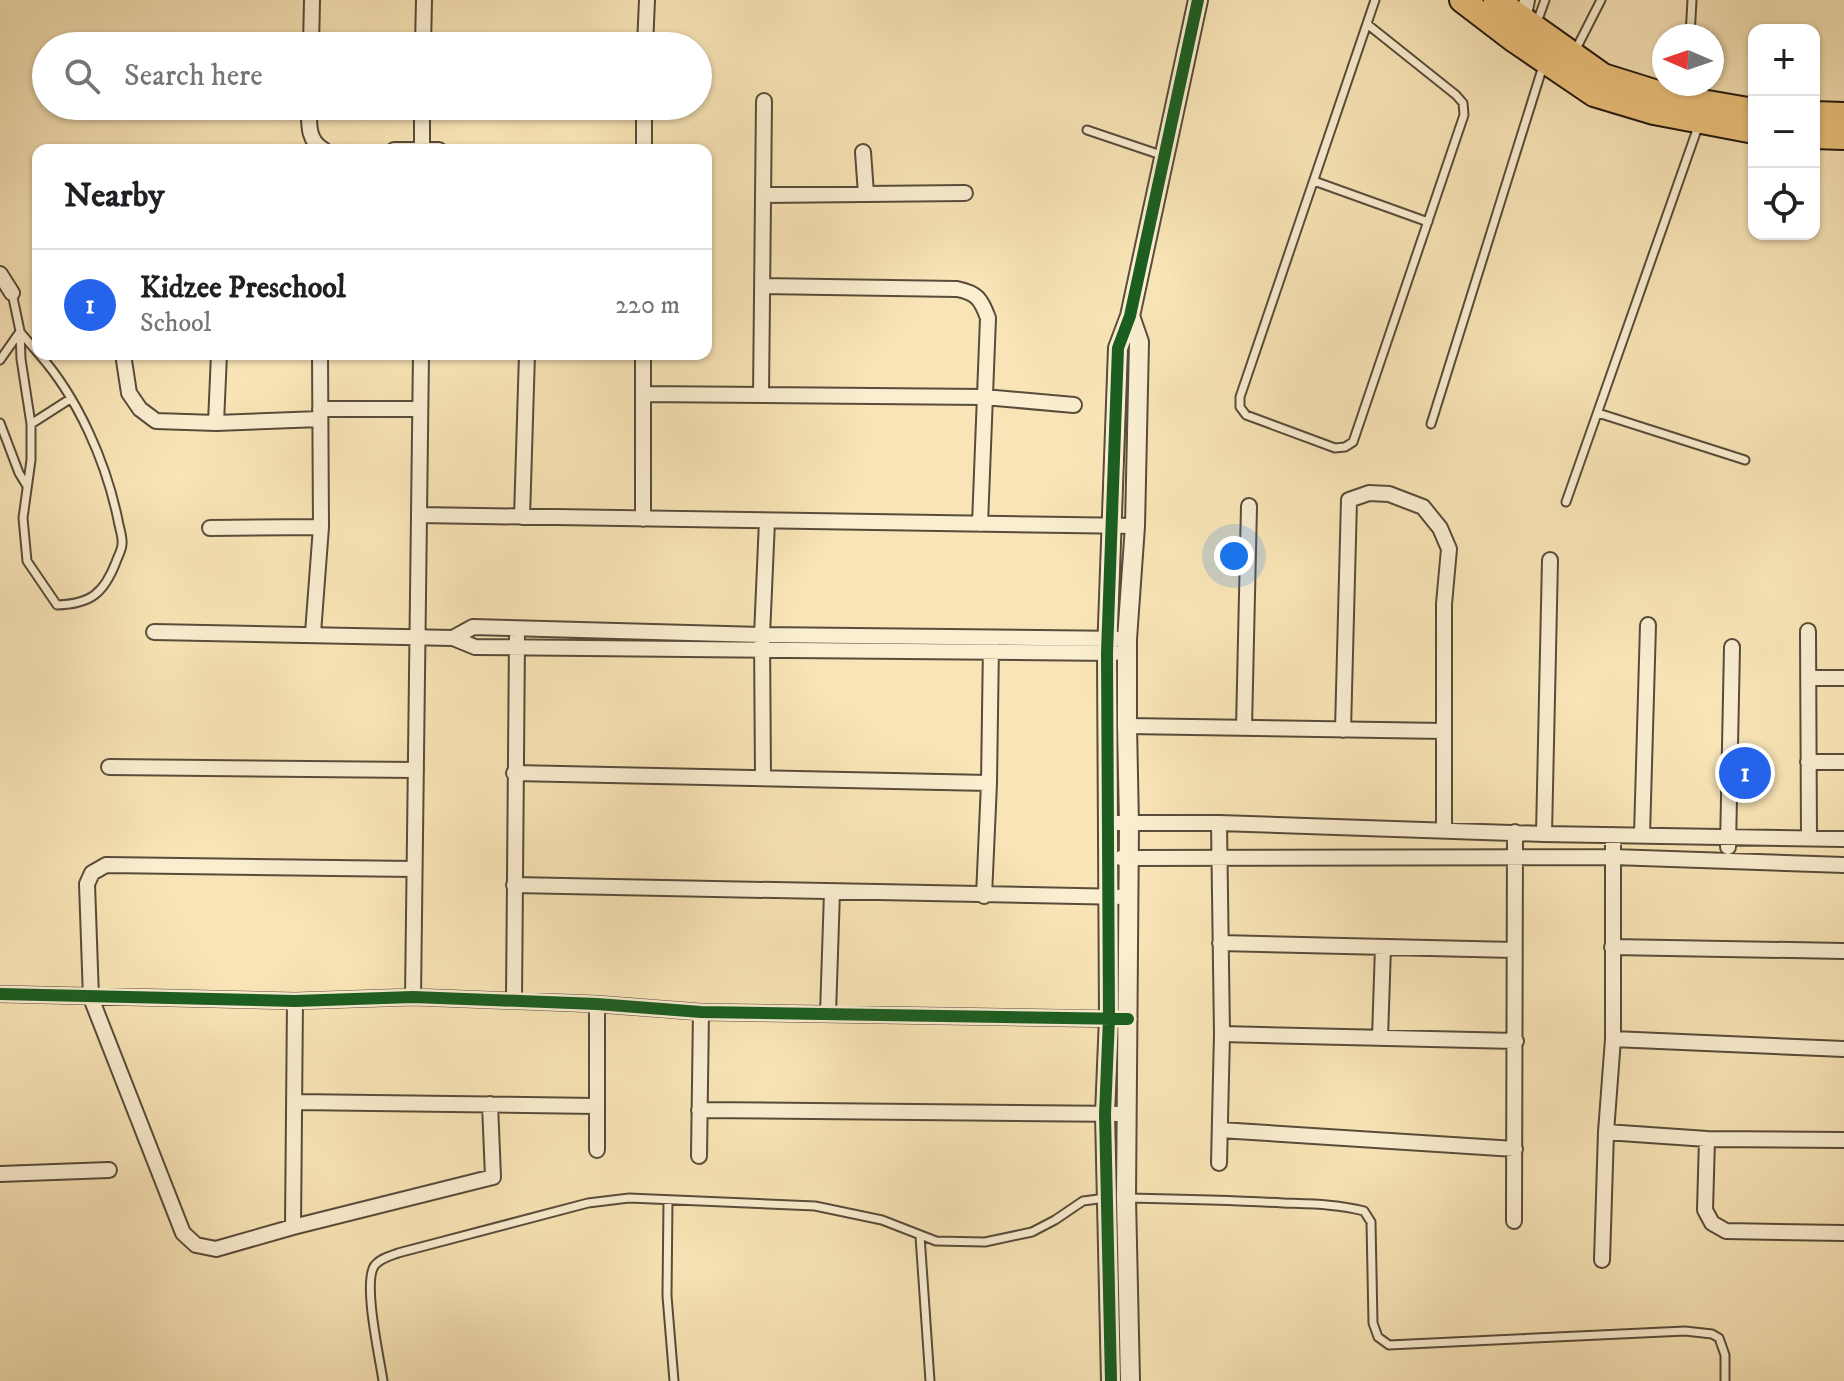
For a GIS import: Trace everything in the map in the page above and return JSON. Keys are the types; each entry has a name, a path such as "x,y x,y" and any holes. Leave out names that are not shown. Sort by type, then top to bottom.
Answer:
{"main road":[{"path":"1462,0 1594,94 1654,112 1748,130"},
{"path":"1496,0 1528,16 1603,76 1652,85"},
{"path":"1701,96 1748,109"},
{"path":"1820,114 1844,115"},
{"path":"1820,136 1844,137"}],"street":[{"path":"311,32 312,0"},
{"path":"423,32 424,0"},
{"path":"646,32 647,0"},
{"path":"1111,1381 1105,1114 1118,1018 1128,858 1119,823 1107,646 1118,348 1130,316 1198,0"},
{"path":"761,395 764,101"},
{"path":"308,120 308,130 315,144"},
{"path":"422,120 422,144"},
{"path":"644,120 644,144"},
{"path":"863,152 866,194"},
{"path":"763,195 965,193"},
{"path":"0,274 12,293"},
{"path":"762,286 957,289 972,292 981,299 988,318 980,524"},
{"path":"1130,316 1139,342 1135,526 1127,646 1127,726 1119,823 1108,857 1108,898 1125,1114 1130,1381"},
{"path":"124,360 129,393 156,421 216,423 420,409"},
{"path":"216,423 219,360"},
{"path":"313,633 321,527 320,360"},
{"path":"413,997 421,360"},
{"path":"522,517 527,360"},
{"path":"643,360 643,519"},
{"path":"643,394 984,397 1074,405"},
{"path":"1343,730 1349,500 1369,493 1389,494 1423,507 1440,528 1449,549 1444,604 1444,829"},
{"path":"1244,728 1249,506"},
{"path":"419,515 1135,526"},
{"path":"763,778 762,642 767,521"},
{"path":"210,528 321,527"},
{"path":"1544,834 1550,560"},
{"path":"1642,835 1648,625"},
{"path":"453,638 473,627 762,642"},
{"path":"514,1000 517,629"},
{"path":"1808,631 1809,838"},
{"path":"154,632 453,638 475,647 762,642 1127,646"},
{"path":"984,896 992,645"},
{"path":"1728,861 1732,647"},
{"path":"1808,678 1844,678"},
{"path":"1127,726 1444,731"},
{"path":"1808,762 1844,762"},
{"path":"109,767 416,770"},
{"path":"514,773 989,783"},
{"path":"1119,823 1844,839"},
{"path":"1219,823 1222,1034 1219,1163"},
{"path":"1514,1221 1515,832"},
{"path":"1602,1260 1613,1039 1613,835"},
{"path":"1108,857 1613,857 1844,865"},
{"path":"414,869 106,865 92,873 87,884 91,998 183,1233 196,1245 216,1249 493,1177 490,1104"},
{"path":"514,885 1127,897"},
{"path":"828,1014 832,892"},
{"path":"1220,943 1514,950"},
{"path":"1380,1038 1383,947"},
{"path":"1612,947 1844,951"},
{"path":"0,994 295,1001 413,997 597,1004 701,1012 1118,1018"},
{"path":"293,1227 295,1001"},
{"path":"597,1004 597,1150"},
{"path":"699,1156 701,1012"},
{"path":"1222,1034 1516,1041"},
{"path":"1613,1039 1844,1049"},
{"path":"295,1102 597,1106"},
{"path":"699,1110 1125,1114"},
{"path":"1220,1130 1515,1149"},
{"path":"1606,1132 1707,1139 1844,1140"},
{"path":"1707,1139 1705,1210 1712,1223 1726,1231 1844,1233"},
{"path":"0,1174 109,1170"}],"lane":[{"path":"1367,24 1441,81 1463,103 1462,123 1353,442 1345,447 1327,446 1246,415 1240,407 1240,397 1375,0"},
{"path":"1528,16 1545,0"},
{"path":"1573,55 1601,0"},
{"path":"1691,24 1692,0"},
{"path":"1431,424 1544,60"},
{"path":"1566,502 1699,122"},
{"path":"1087,130 1164,156"},
{"path":"1314,181 1428,222"},
{"path":"12,293 20,331 31,424 31,460 23,518 27,561 57,605 78,604 100,593 123,544 113,498 93,446 70,399 43,360"},
{"path":"20,331 32,346"},
{"path":"0,360 20,331"},
{"path":"31,424 70,399"},
{"path":"1598,413 1745,460"},
{"path":"0,423 27,486"},
{"path":"383,1381 370,1284 372,1269 384,1258 588,1203 629,1198 836,1209 882,1220 936,1241 964,1242 1009,1238 1044,1226 1083,1201 1126,1198 1347,1206 1364,1211 1371,1222 1373,1323 1378,1337 1389,1345 1685,1331 1712,1334 1719,1338 1725,1355 1725,1381"},
{"path":"668,1200 667,1296 674,1381"},
{"path":"920,1236 930,1381"}],"cycle path":[{"path":"1111,1381 1105,1114 1109,1018 1107,653 1118,348 1130,316 1198,0"},
{"path":"0,994 295,1001 413,997 597,1004 701,1012 1128,1019"}],"place":[{"name":"Kidzee Preschool","path":"1745,773"}]}
